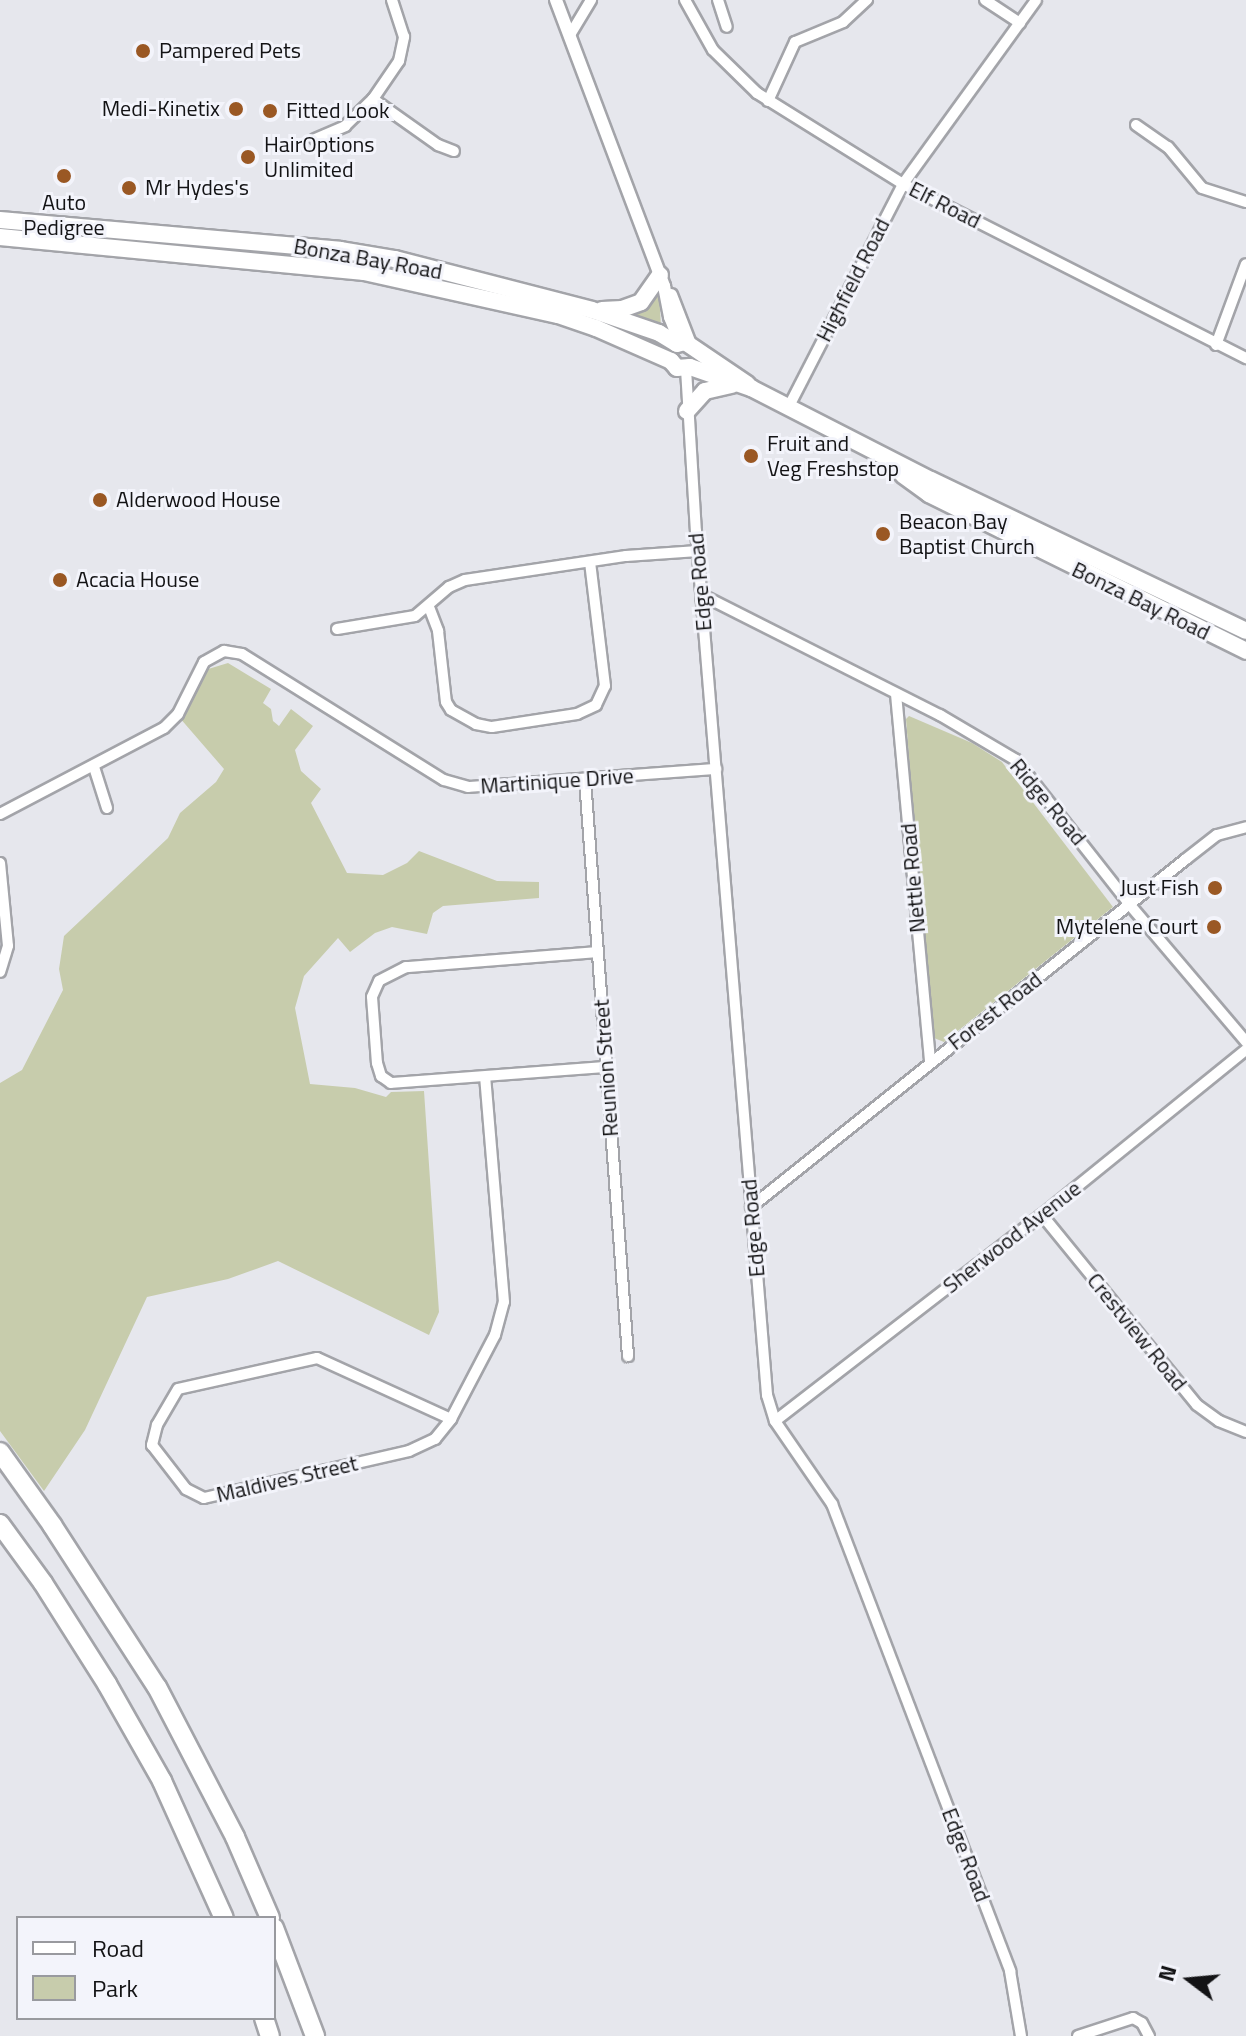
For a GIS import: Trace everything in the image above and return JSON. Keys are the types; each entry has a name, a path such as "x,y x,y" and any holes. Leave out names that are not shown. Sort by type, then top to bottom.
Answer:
{"highway":[{"path":"0,1452 52,1525 157,1687 235,1837 269,1916"},
{"path":"0,1524 43,1583 107,1684 162,1781 223,1916"},
{"path":"276,1933 315,2036"}],"main road":[{"name":"Bonza Bay Road","path":"0,220 340,250 395,259 592,310 659,333 684,354"},
{"name":"Bonza Bay Road","path":"0,237 376,274 558,315 684,354 716,360 744,386 873,452 1246,631"},
{"path":"592,310 614,310 641,302 662,280"},
{"path":"687,411 705,391 744,386"},
{"name":"Bonza Bay Road","path":"873,452 929,494 1246,651"}],"street":[{"path":"315,139 335,133 373,99 403,51 403,32 392,0"},
{"name":"Edge Road","path":"556,0 662,280 670,317 684,354 767,1395 775,1421 832,1504 1010,1971 1021,2036"},
{"path":"570,35 591,0"},
{"name":"Elf Road","path":"685,0 723,62 768,101 903,184 1246,358"},
{"path":"718,0 727,27"},
{"path":"768,101 795,42 843,22 867,0"},
{"path":"985,0 1020,23"},
{"name":"Highfield Road","path":"788,408 903,184 1036,0"},
{"path":"373,99 438,145 454,151"},
{"path":"1136,125 1168,147 1202,188 1246,202"},
{"path":"1216,345 1246,264"},
{"path":"337,629 406,619 429,607 449,587 465,580 590,562 698,551"},
{"path":"429,607 438,631 446,702 451,710 476,724 492,727 577,714 598,703 605,686 590,562"},
{"name":"Ridge Road","path":"702,595 979,736 1016,760 1130,905 1246,1042"},
{"name":"Martinique Drive","path":"94,767 170,724 200,668 224,651 242,654 452,783 479,789 716,769"},
{"name":"Nettle Road","path":"896,694 930,1062"},
{"path":"0,814 94,767 107,808"},
{"name":"Reunion Street","path":"585,780 628,1356"},
{"name":"Forest Road","path":"751,1207 1217,835 1246,827"},
{"path":"0,863 8,946 0,972"},
{"path":"598,952 416,965 390,972 379,981 372,997 374,1032 377,1063 386,1080 395,1083 606,1067"},
{"name":"Sherwood Avenue","path":"775,1421 1042,1215 1246,1050"},
{"name":"Maldives Street","path":"451,1419 317,1358 178,1389 157,1425 152,1445 186,1489 204,1498 420,1447 435,1439 451,1419 495,1335 504,1302 485,1077"},
{"name":"Crestview Road","path":"1042,1215 1197,1405 1219,1421 1246,1432"},
{"path":"1078,2036 1133,2018 1142,2023 1149,2036"}],"green space":[{"path":"659,292 661,327 633,317 632,313 651,304"},
{"path":"228,663 271,689 263,703 271,709 273,721 279,726 291,709 313,726 295,750 301,771 321,789 311,803 347,873 383,875 407,863 419,851 497,881 539,882 539,898 443,906 433,913 427,934 392,927 375,933 350,952 338,938 304,976 295,1008 310,1084 355,1088 386,1097 391,1092 424,1091 439,1312 429,1335 278,1261 228,1279 147,1297 85,1430 44,1491 0,1431 0,1083 22,1070 63,990 59,969 64,936 168,838 180,813 216,782 224,769 179,717 205,670"},
{"path":"909,716 972,743 1002,762 1113,907 944,1042 934,1038 930,1027 906,719"}],"place":[{"name":"Pampered Pets","path":"143,51"},
{"name":"Medi-Kinetix","path":"236,109"},
{"name":"Fitted Look","path":"270,111"},
{"name":"HairOptions Unlimited","path":"248,157"},
{"name":"Auto Pedigree","path":"64,176"},
{"name":"Mr Hydes's","path":"129,188"},
{"name":"Fruit and Veg Freshstop","path":"751,456"},
{"name":"Alderwood House","path":"100,500"},
{"name":"Beacon Bay Baptist Church","path":"883,534"},
{"name":"Acacia House","path":"60,580"},
{"name":"Just Fish","path":"1215,888"},
{"name":"Mytelene Court","path":"1214,927"}]}
